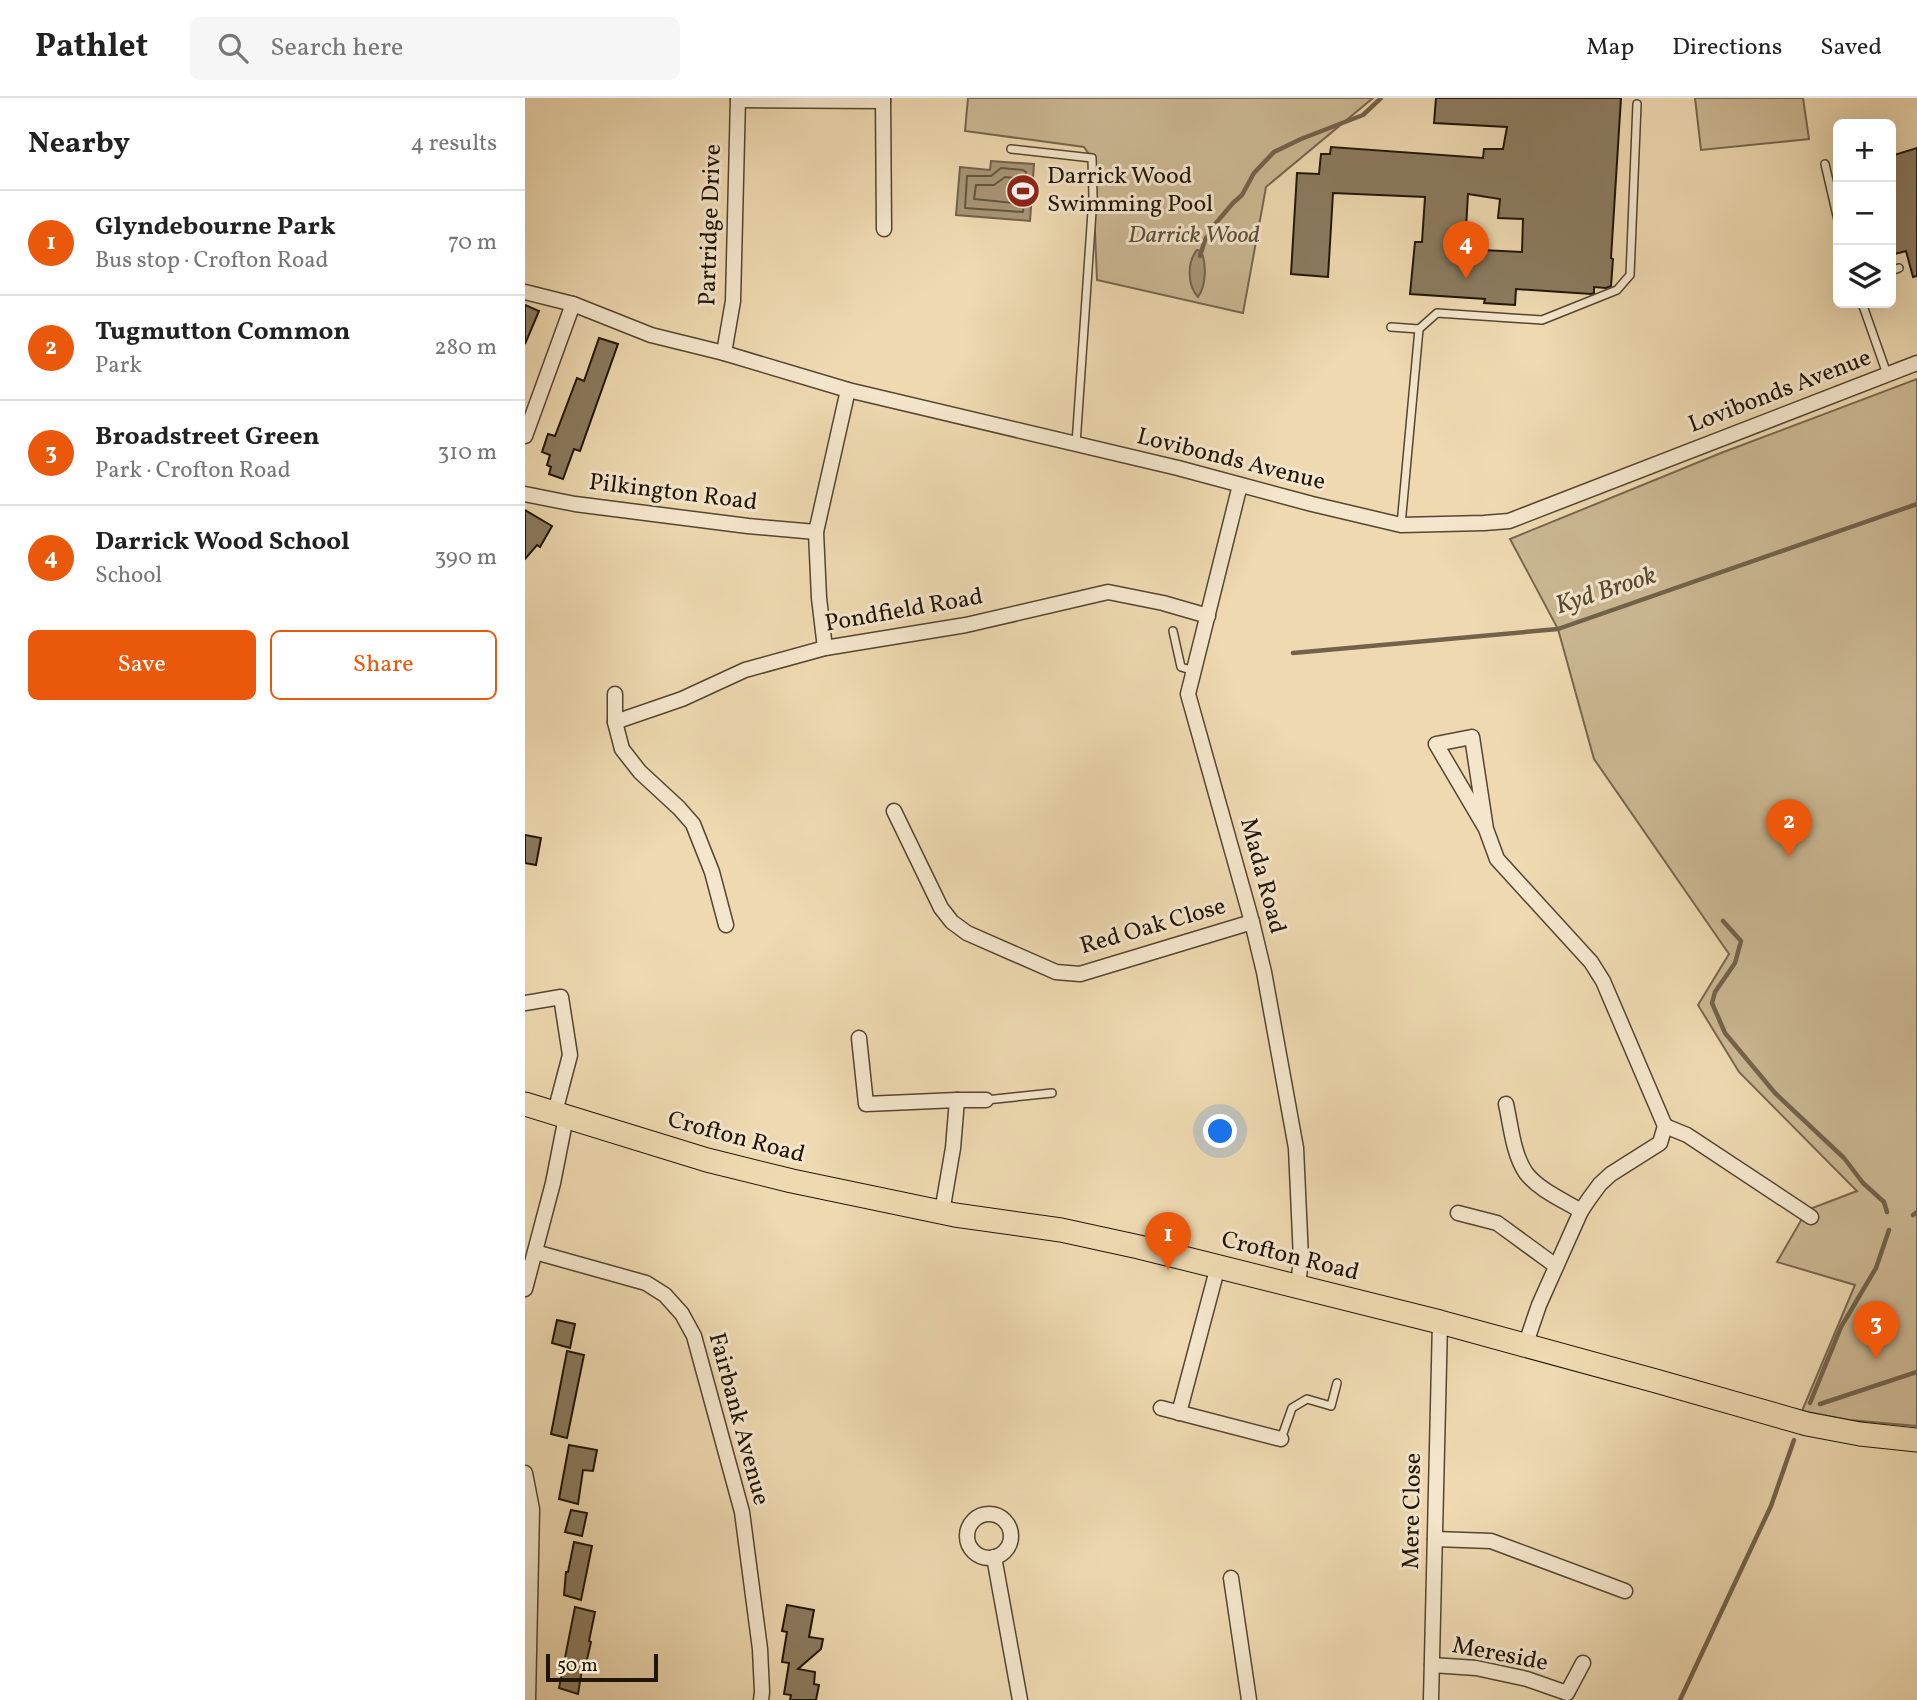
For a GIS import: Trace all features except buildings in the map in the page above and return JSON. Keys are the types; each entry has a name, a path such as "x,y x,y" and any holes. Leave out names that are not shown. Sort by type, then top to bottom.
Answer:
{"main road":[{"name":"Crofton Road","path":"525,1104 720,1163 792,1181 942,1212 1061,1230 1218,1266 1440,1322 1807,1424 1860,1434 1917,1440"}],"street":[{"path":"738,99 883,100 884,229"},
{"name":"Partridge Drive","path":"724,354 733,301 738,99"},
{"name":"Lovibonds Avenue","path":"525,292 573,304 650,335 848,390 1178,468 1401,525 1509,521 1917,363"},
{"path":"525,436 573,304"},
{"path":"825,648 819,598 816,532 848,390"},
{"name":"Mada Road","path":"1240,485 1188,694 1264,972 1296,1148 1301,1259 1298,1286"},
{"name":"Pilkington Road","path":"525,494 575,504 816,532"},
{"name":"Pondfield Road","path":"615,722 682,699 745,670 825,648 966,625 1108,592 1163,603 1208,616"},
{"path":"615,694 615,722 622,749 640,772 693,824 712,872 726,925"},
{"path":"1486,829 1472,737 1436,744 1486,829 1497,859 1591,962 1603,981 1665,1126 1660,1143 1611,1174 1600,1184 1581,1211 1539,1305 1525,1346"},
{"name":"Red Oak Close","path":"894,811 941,908 952,922 967,933 1056,972 1080,974 1252,922"},
{"path":"525,1003 561,997 570,1055 553,1183 525,1289"},
{"path":"859,1038 866,1104 986,1100"},
{"path":"942,1212 953,1148 957,1100"},
{"path":"1506,1104 1513,1141 1527,1175 1542,1188 1581,1211"},
{"path":"1665,1126 1687,1135 1811,1217"},
{"path":"1458,1213 1497,1223 1556,1266"},
{"name":"Fairbank Avenue","path":"535,1252 646,1283 665,1295 682,1314 694,1336 741,1512 760,1649 761,1700"},
{"path":"1179,1413 1218,1266"},
{"name":"Mere Close","path":"1430,1700 1440,1322"},
{"path":"1161,1408 1281,1439"},
{"path":"525,1473 532,1509 528,1523 528,1700"},
{"path":"1435,1539 1491,1541 1625,1591"},
{"path":"994,1557 1020,1700"},
{"path":"1231,1578 1249,1700"},
{"name":"Mereside","path":"1431,1665 1476,1668 1527,1679 1567,1693 1583,1663"}],"lane":[{"path":"1401,525 1419,329 1437,313 1542,320 1617,290 1630,275 1637,104"},
{"path":"1011,149 1092,158 1093,197 1076,445"},
{"path":"1825,164 1833,198"},
{"path":"1864,308 1887,375"},
{"path":"1391,327 1419,329"},
{"path":"1173,631 1181,667 1194,671"},
{"path":"986,1100 1052,1093"},
{"path":"1281,1439 1292,1408 1307,1399 1331,1406 1336,1382"}],"green space":[{"name":"Darrick Wood","path":"968,98 1373,98 1266,187 1243,313 1097,280 1092,159 1084,147 965,131"},
{"path":"1695,98 1803,98 1809,139 1701,150"},
{"path":"1917,379 1917,1426 1849,1420 1802,1411 1855,1285 1777,1262 1807,1210 1857,1191 1739,1072 1698,1005 1729,954 1594,759 1558,629 1510,539 1721,453"}],"water":[{"path":"991,161 1034,164 1030,221 956,215 960,167 990,170"},
{"path":"1197,250 1201,251 1205,268 1203,287 1198,297 1194,292 1190,274 1191,261"}],"waterway":[{"path":"1200,256 1205,240 1216,223 1242,195 1254,173 1274,152 1363,115 1381,98"},
{"name":"Kyd Brook","path":"1293,653 1558,629 1917,504"},
{"path":"1723,921 1741,941 1735,963 1715,992 1712,1003 1725,1033 1775,1093 1844,1158 1863,1183 1884,1202 1887,1212"},
{"path":"1913,1215 1917,1212"},
{"path":"1810,1403 1841,1327 1876,1268 1889,1230"},
{"path":"1820,1404 1917,1372"},
{"path":"1680,1700 1771,1506 1794,1440"}],"place":[{"name":"Darrick Wood Swimming Pool","path":"1023,191"},
{"name":"Darrick Wood School","path":"1466,279"},
{"name":"Tugmutton Common","path":"1789,857"},
{"name":"Glyndebourne Park","path":"1168,1270"},
{"name":"Broadstreet Green","path":"1876,1359"}]}
